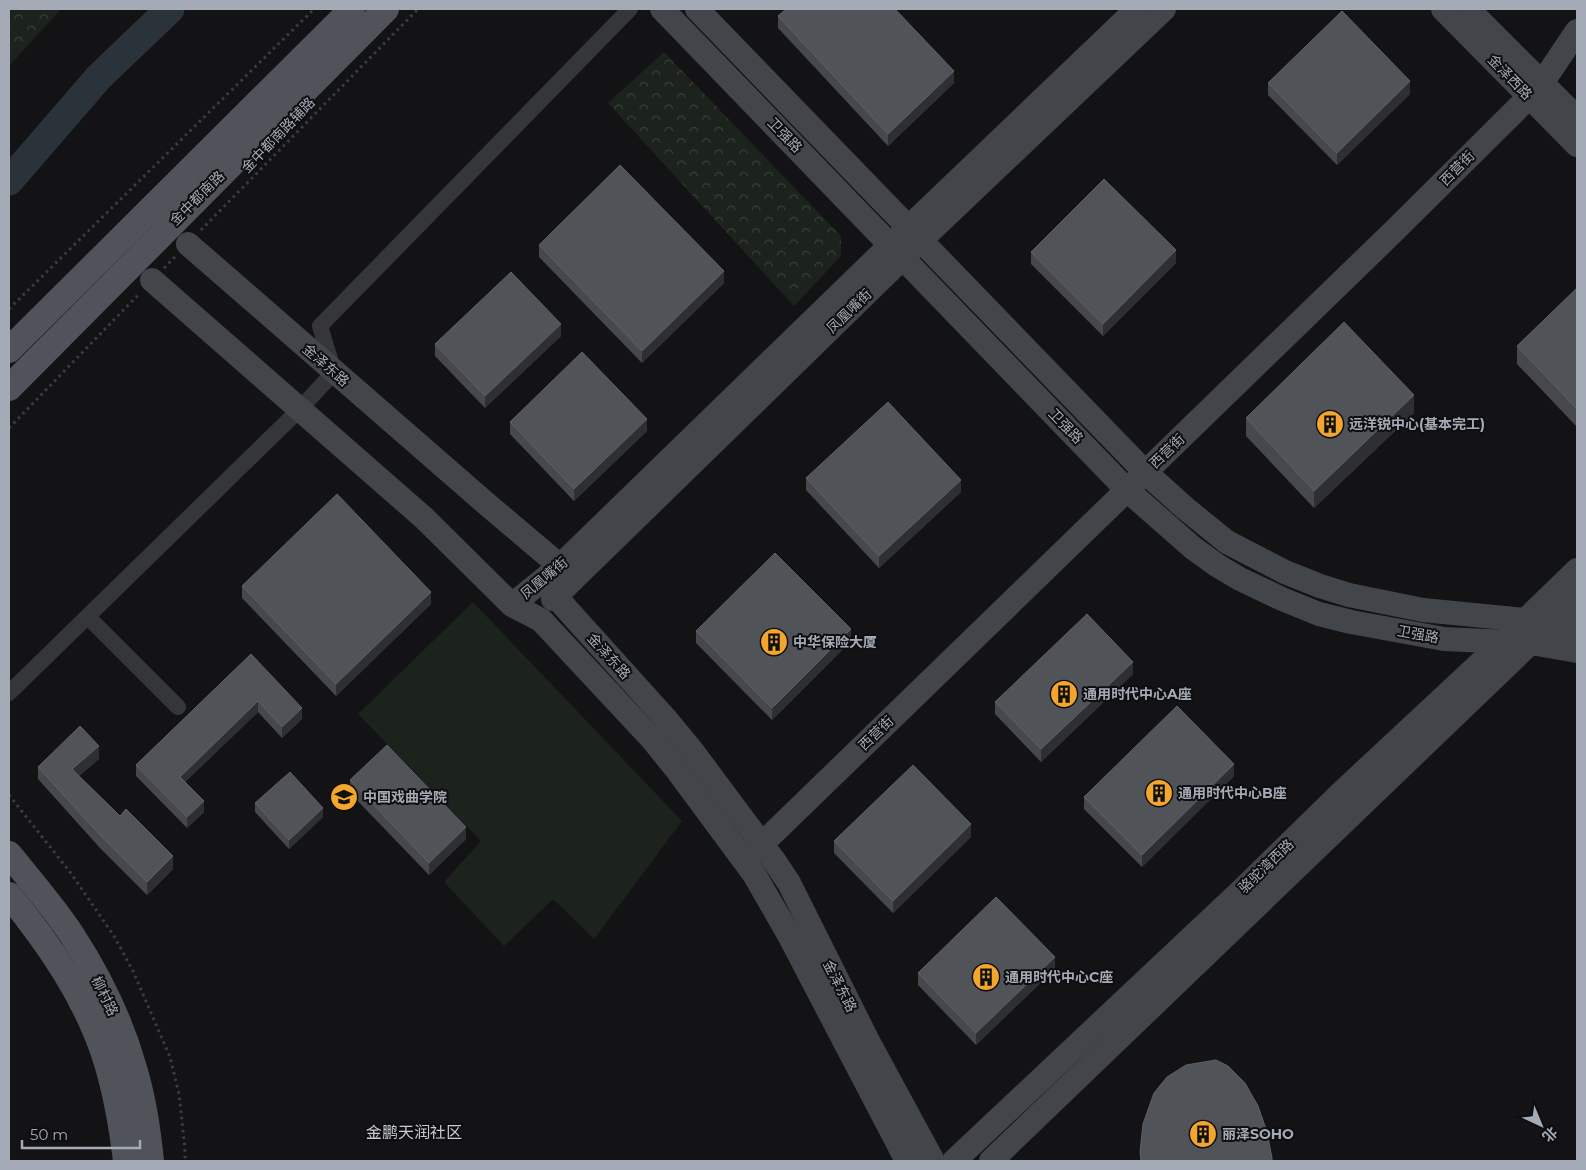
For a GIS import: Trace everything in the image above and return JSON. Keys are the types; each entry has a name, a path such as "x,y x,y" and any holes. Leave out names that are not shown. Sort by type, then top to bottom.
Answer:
{"main road":[{"name":"金中都南路","path":"9,350 352,9"},
{"name":"金中都南路","path":"9,388 386,9"},
{"name":"柳村路","path":"9,854 52,907 72,936 108,1001 125,1038 135,1070 146,1123 151,1161"},
{"name":"柳村路","path":"9,895 56,958 92,1024 105,1059 119,1111 126,1161"}],"street":[{"path":"9,693 300,410 334,372 320,326 630,9"},
{"name":"卫强路","path":"662,9 1127,490 1193,548 1218,566 1282,599 1319,614 1351,622 1444,639 1531,643 1577,651"},
{"name":"卫强路","path":"697,9 1145,472 1184,508 1227,542 1286,572 1348,595 1423,610 1577,627"},
{"name":"凤凰嘴街","path":"542,620 555,596 1137,9"},
{"name":"凤凰嘴街","path":"915,233 1164,9"},
{"name":"金泽西路","path":"1442,9 1536,90 1577,118"},
{"name":"金泽西路","path":"1468,9 1536,90 1577,145"},
{"name":"西营街","path":"744,859 762,844 1127,490 1536,90 1577,31"},
{"name":"金泽东路","path":"188,244 560,566"},
{"name":"凤凰嘴街","path":"512,605 560,566 897,251"},
{"name":"金泽东路","path":"152,280 424,518 512,605 542,620 652,740 744,859 789,935 907,1161"},
{"path":"555,596 560,566"},
{"name":"骆驼湾西路","path":"954,1161 1242,890 1340,794 1577,570"},
{"name":"金泽东路","path":"555,596 671,724 762,844 789,883 869,1043 933,1161"},
{"name":"骆驼湾西路","path":"991,1161 1577,598"},
{"path":"88,617 178,707"}],"path":[{"path":"9,309 314,9"},
{"name":"金中都南路辅路","path":"9,428 418,9"},
{"path":"9,795 70,872 114,936 133,971 170,1057 179,1094 185,1161"}],"green space":[{"path":"9,9 61,9 9,66"},
{"path":"664,52 841,236 841,256 794,306 608,103"},
{"path":"473,602 682,821 594,939 553,899 504,946 444,882 481,841 358,714"}],"building":[{"path":"786,9 895,9 954,71 888,134 778,16"},
{"path":"1342,11 1410,81 1337,153 1268,83"},
{"path":"620,165 724,271 642,351 539,245"},
{"path":"1104,179 1176,250 1103,324 1031,252"},
{"path":"511,272 561,324 485,396 435,344"},
{"path":"1577,288 1577,409 1517,346"},
{"name":"远洋锐中心(基本完工)","path":"1344,322 1414,395 1314,491 1246,418"},
{"path":"582,352 647,419 574,489 510,422"},
{"path":"888,402 961,480 879,556 806,478"},
{"path":"337,494 431,592 336,684 242,586"},
{"name":"中华保险大厦","path":"775,553 851,629 772,708 696,631"},
{"name":"通用时代中心A座","path":"1087,614 1133,662 1041,749 995,702"},
{"path":"251,654 302,708 282,727 258,701 180,777 204,801 187,817 136,765"},
{"name":"通用时代中心B座","path":"1177,706 1234,764 1142,855 1084,797"},
{"path":"80,726 99,746 72,769 120,816 126,809 173,856 147,882 100,835 38,767"},
{"path":"387,745 466,827 429,863 350,780"},
{"path":"913,765 971,824 893,901 834,841"},
{"path":"290,772 323,808 289,840 255,803"},
{"name":"通用时代中心C座","path":"996,897 1055,957 976,1033 918,973"},
{"path":"1216,1060 1228,1066 1245,1083 1258,1106 1267,1132 1272,1161 1141,1161 1143,1124 1154,1093 1167,1077 1186,1065"}],"waterway":[{"path":"9,181 99,77 170,9"}],"place":[{"name":"远洋锐中心(基本完工)","path":"1330,424"},
{"name":"中华保险大厦","path":"774,642"},
{"name":"通用时代中心A座","path":"1064,694"},
{"name":"通用时代中心B座","path":"1159,793"},
{"name":"中国戏曲学院","path":"344,797"},
{"name":"通用时代中心C座","path":"986,977"},
{"name":"丽泽SOHO","path":"1203,1134"}],"district":[{"name":"金鹏天润社区","path":"414,1132"}]}
